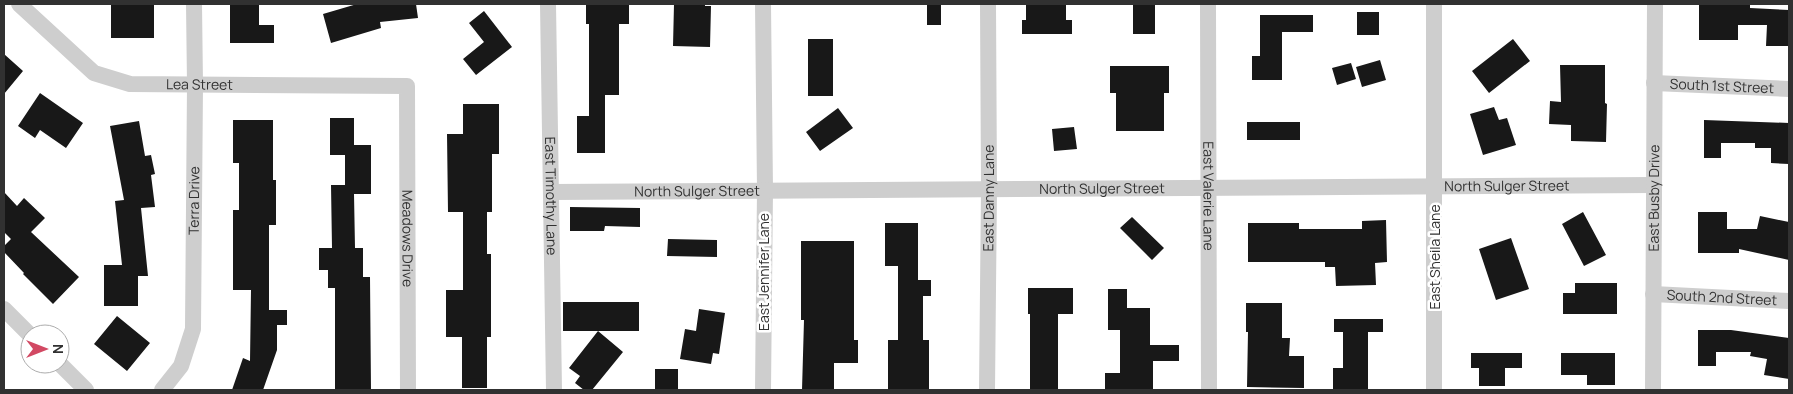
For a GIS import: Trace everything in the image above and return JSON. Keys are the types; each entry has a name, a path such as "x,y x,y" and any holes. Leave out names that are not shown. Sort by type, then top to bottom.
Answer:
{"street":[{"name":"Lea Street","path":"20,4 94,73 130,84 407,86"},
{"name":"Terra Drive","path":"162,390 181,366 193,328 194,4"},
{"name":"East Timothy Lane","path":"548,4 554,390"},
{"name":"East Jennifer Lane","path":"763,4 763,390"},
{"name":"East Danny Lane","path":"987,390 988,4"},
{"name":"East Valerie Lane","path":"1208,4 1209,390"},
{"name":"East Sheila Lane","path":"1434,4 1436,186 1434,390"},
{"name":"East Busby Drive","path":"1653,390 1654,4"},
{"name":"South 1st Street","path":"1654,83 1789,89"},
{"name":"Meadows Drive","path":"407,86 408,390"},
{"name":"North Sulger Street","path":"551,192 1654,185"},
{"name":"South 2nd Street","path":"1653,294 1789,301"},
{"path":"4,309 20,325"},
{"path":"70,374 86,390"}],"building":[{"path":"111,4 154,4 154,38 111,38"},
{"path":"357,4 416,4 418,18 380,22 381,28 331,43 323,14"},
{"path":"586,4 629,4 629,24 619,24 619,95 605,95 605,153 577,153 577,116 589,116 589,24 586,24"},
{"path":"674,4 705,4 705,6 711,6 710,47 673,46"},
{"path":"927,4 941,4 941,25 927,25"},
{"path":"1026,4 1066,4 1066,20 1072,20 1072,34 1022,34 1022,20 1026,20"},
{"path":"1133,4 1155,4 1155,34 1133,34"},
{"path":"1699,4 1750,4 1750,8 1789,10 1789,46 1766,46 1767,25 1738,25 1738,40 1699,40"},
{"path":"230,5 259,5 259,25 274,25 274,43 230,43"},
{"path":"484,11 512,47 476,75 463,59 484,42 469,23"},
{"path":"1357,12 1379,12 1379,35 1357,35"},
{"path":"1260,15 1313,15 1313,32 1282,32 1282,80 1252,80 1252,56 1260,56"},
{"path":"808,39 833,39 833,96 808,96"},
{"path":"1513,39 1530,61 1489,93 1472,71"},
{"path":"4,54 23,71 4,94"},
{"path":"1380,60 1386,80 1362,87 1356,67"},
{"path":"1351,63 1356,79 1337,85 1332,68"},
{"path":"1560,65 1605,65 1606,142 1571,141 1571,125 1549,124 1550,101 1561,102"},
{"path":"1110,66 1169,66 1169,93 1164,93 1164,131 1116,131 1116,93 1110,93"},
{"path":"40,93 83,123 66,148 40,130 35,138 18,126"},
{"path":"463,104 499,104 499,154 492,154 492,212 487,212 487,254 491,254 491,337 487,337 487,388 462,388 462,337 446,337 446,290 463,290 463,212 448,212 447,134 463,134"},
{"path":"1494,107 1499,120 1507,118 1516,145 1483,155 1470,114"},
{"path":"838,108 853,128 820,151 806,132"},
{"path":"330,118 354,118 354,145 371,145 371,194 354,194 355,248 363,248 363,277 370,277 371,390 335,390 335,288 328,288 328,270 319,270 319,248 332,248 331,185 345,185 345,155 330,155"},
{"path":"233,120 273,120 273,180 276,180 276,225 269,225 269,310 287,310 287,325 277,325 277,350 263,390 232,390 243,358 250,361 251,290 233,290 233,210 239,210 239,163 233,163"},
{"path":"1704,120 1789,123 1789,164 1771,163 1771,148 1755,148 1755,143 1721,143 1721,158 1704,158"},
{"path":"139,121 145,156 151,155 155,174 151,175 155,207 141,208 148,276 138,276 138,306 104,306 104,265 122,265 115,201 124,200 110,126"},
{"path":"1247,122 1300,122 1300,140 1247,140"},
{"path":"1074,127 1077,149 1054,151 1052,129"},
{"path":"4,192 17,206 24,198 45,218 31,232 79,277 53,304 4,252 4,246 11,239 4,232"},
{"path":"570,207 640,208 640,227 605,226 604,231 570,231"},
{"path":"1583,212 1606,255 1584,266 1562,224"},
{"path":"1698,212 1727,212 1727,229 1757,229 1760,216 1789,222 1789,260 1739,249 1739,253 1698,253"},
{"path":"1132,217 1164,248 1152,260 1120,228"},
{"path":"1386,220 1387,262 1375,263 1376,285 1336,286 1335,267 1325,267 1325,262 1248,262 1248,223 1299,223 1299,229 1362,229 1362,221"},
{"path":"885,223 918,223 918,280 931,280 931,296 923,296 923,340 929,340 929,390 888,390 888,340 898,340 898,266 885,266"},
{"path":"1511,238 1529,289 1496,300 1479,249"},
{"path":"668,239 717,240 717,257 667,256"},
{"path":"801,241 854,241 854,340 858,340 858,363 834,363 834,390 802,390 804,320 801,320"},
{"path":"1575,283 1617,283 1617,314 1563,314 1563,293 1575,293"},
{"path":"1028,288 1073,288 1073,314 1058,314 1058,390 1030,390"},
{"path":"1108,289 1127,289 1127,308 1150,308 1150,345 1179,345 1179,361 1153,361 1153,390 1105,390 1105,373 1120,373 1120,330 1108,330"},
{"path":"563,302 639,302 639,331 563,331"},
{"path":"1246,303 1282,303 1282,338 1290,338 1289,356 1304,356 1304,388 1247,387 1248,332 1246,332"},
{"path":"699,309 725,313 719,354 713,353 711,364 680,359 685,329 696,331"},
{"path":"117,316 150,343 127,371 94,344"},
{"path":"1334,319 1383,319 1383,332 1368,332 1368,390 1333,390 1333,368 1343,368 1343,332 1334,332"},
{"path":"1698,330 1731,330 1789,338 1789,379 1764,375 1767,359 1750,356 1751,352 1716,352 1716,366 1698,366"},
{"path":"598,331 623,352 592,390 584,390 575,383 580,376 569,368"},
{"path":"1471,353 1522,353 1522,368 1505,368 1505,386 1479,386 1479,368 1471,368"},
{"path":"1561,353 1615,353 1615,385 1587,385 1587,375 1561,375"},
{"path":"655,369 678,369 678,390 655,390"}]}
